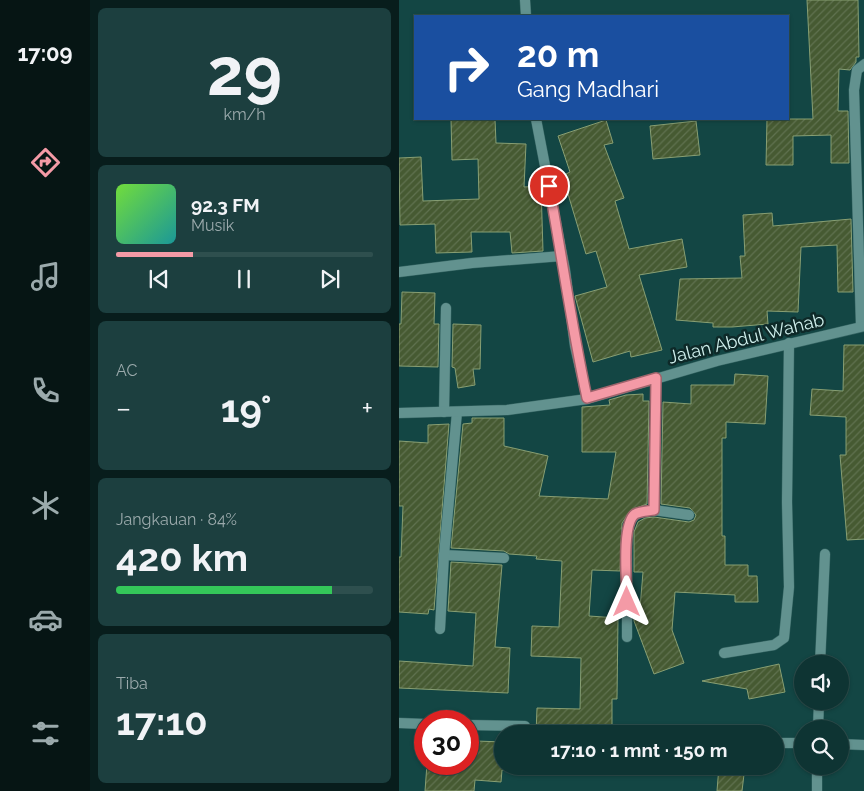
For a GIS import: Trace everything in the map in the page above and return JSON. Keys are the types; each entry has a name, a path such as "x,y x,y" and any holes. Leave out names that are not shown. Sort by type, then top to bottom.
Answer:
{"street":[{"path":"525,0 526,15"},
{"path":"863,326 854,90 857,70 864,64"},
{"path":"536,120 565,270 575,346 587,398"},
{"path":"399,272 472,263 562,256"},
{"path":"444,412 446,308"},
{"name":"Jalan Abdul Wahab","path":"399,413 515,409 587,398 789,343 863,326"},
{"path":"724,653 774,645 784,638 788,595 789,343"},
{"path":"654,510 656,378"},
{"path":"440,629 444,555 457,412"},
{"path":"627,637 627,531 630,519 637,513 654,510 689,515"},
{"path":"820,655 825,554"},
{"path":"444,555 504,558"},
{"path":"399,723 414,724"},
{"path":"479,725 494,725"},
{"path":"849,744 864,745"},
{"path":"817,775 817,791"}],"building":[{"path":"807,0 858,0 859,57 856,57 856,62 850,70 839,69 838,111 848,111 849,163 831,163 831,135 793,136 793,165 766,165 767,120 813,119"},
{"path":"451,120 495,120 496,143 526,144 524,187 541,186 543,251 512,253 510,232 471,232 472,252 436,253 435,224 400,225 399,158 421,157 423,201 479,199 478,159 452,160"},
{"path":"606,120 613,143 604,145 624,198 615,201 629,249 682,239 687,267 639,275 662,350 631,357 630,351 593,362 575,296 607,287 596,251 586,254 565,184 569,183 566,174 570,172 558,136"},
{"path":"696,121 700,155 653,159 650,126"},
{"path":"772,213 773,226 851,219 853,292 838,292 837,245 801,247 798,312 767,311 768,324 732,327 713,327 713,323 676,320 680,279 742,278 740,256 745,256 743,215"},
{"path":"402,292 435,293 434,324 439,324 438,367 399,366 399,324 401,324"},
{"path":"453,324 481,325 480,369 473,369 475,385 458,388 455,368 452,367"},
{"path":"844,345 865,345 865,539 847,540 840,455 846,455 846,417 810,415 812,389 843,391"},
{"path":"735,374 768,376 765,424 726,422 726,438 722,438 722,536 725,536 725,565 748,565 748,576 757,576 758,602 735,602 735,595 675,592 672,630 684,663 654,674 634,621 634,619 639,620 643,572 634,572 634,532 638,522 645,518 654,517 689,522 694,520 696,515 690,508 661,504 663,402 691,404 691,385 734,385"},
{"path":"643,394 643,401 649,401 647,504 631,510 622,523 620,571 592,570 589,616 618,618 617,699 612,699 612,725 536,725 537,708 580,709 581,658 531,656 532,626 559,627 562,561 536,559 537,556 509,554 504,551 451,548 463,424 472,423 472,418 504,418 504,446 548,456 539,496 608,499 616,452 582,452 582,407 610,405 609,400 626,395"},
{"path":"449,424 434,610 429,609 428,614 399,612 399,557 401,557 403,506 399,506 399,441 428,443 428,425"},
{"path":"451,562 502,565 495,647 510,648 508,693 399,688 399,661 473,666 476,613 448,611"},
{"path":"779,664 785,692 749,699 747,689 702,681"},
{"path":"479,741 494,742 494,775 502,775 501,782 475,780 474,791 425,791 426,775 479,775"},
{"path":"718,775 744,775 742,791 717,791"}],"route":[{"path":"549,186 565,270 575,346 587,398 656,378 654,510 637,513 630,519 627,531 627,602"}]}
